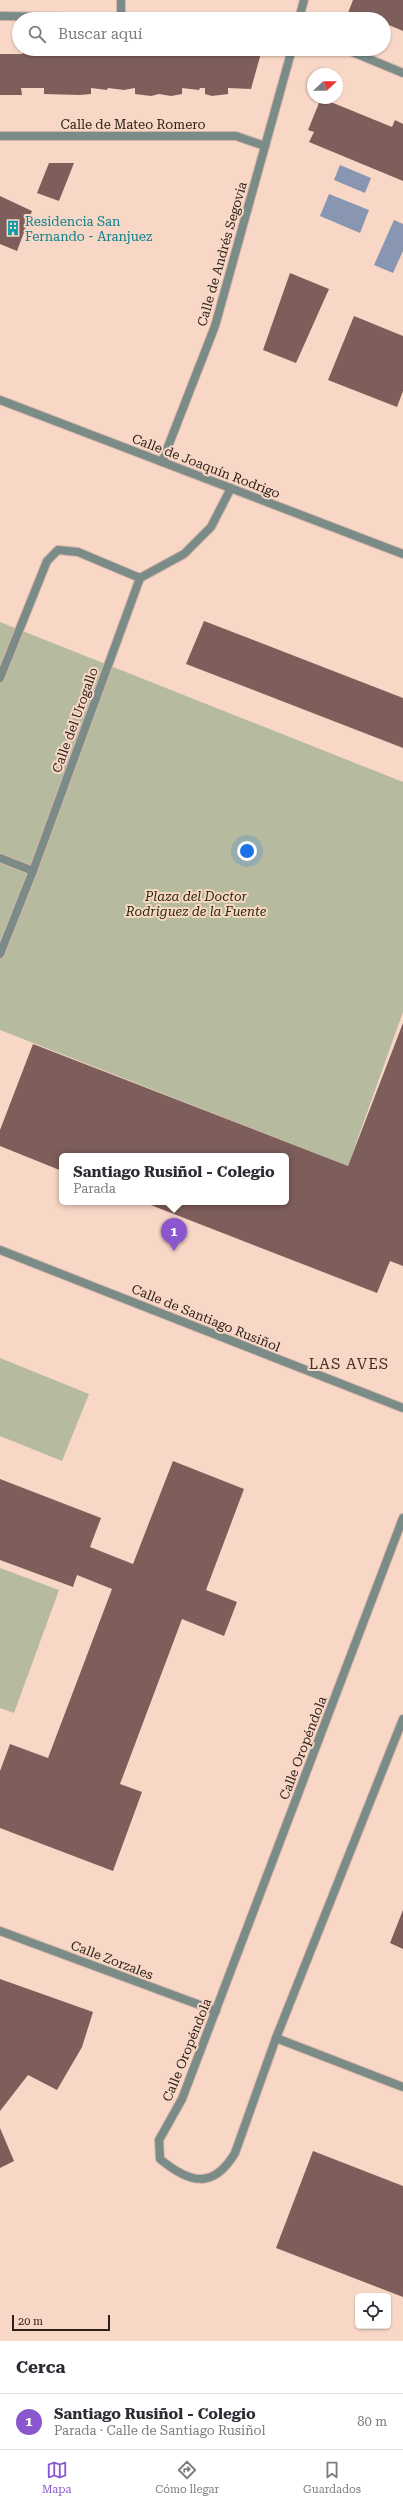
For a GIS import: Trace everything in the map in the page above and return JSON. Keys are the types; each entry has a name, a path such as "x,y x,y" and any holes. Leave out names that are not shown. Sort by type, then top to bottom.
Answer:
{"street":[{"path":"121,0 121,12"},
{"path":"301,12 304,0"},
{"path":"0,16 12,16"},
{"name":"Calle de Andrés Segovia","path":"162,462 215,326 290,56"},
{"path":"362,56 403,73"},
{"name":"Calle de Mateo Romero","path":"0,136 236,136 265,146"},
{"name":"Calle de Joaquín Rodrigo","path":"0,400 403,554"},
{"path":"0,678 47,561 58,550 78,552 140,578 184,554 211,527 230,488"},
{"name":"Calle del Urogallo","path":"0,954 33,871 140,578"},
{"path":"0,858 33,871"},
{"name":"Calle de Santiago Rusiñol","path":"0,1250 403,1408"},
{"name":"Calle Oropéndola","path":"403,1518 182,2099 159,2140 160,2159 178,2174 198,2179 212,2177 226,2169 235,2153 276,2038 403,1719"},
{"name":"Calle Zorzales","path":"0,1931 216,2012"},
{"path":"276,2038 403,2087"}],"green space":[{"name":"Plaza del Doctor Rodriguez de la Fuente","path":"0,622 403,782 403,1012 348,1166 0,1030"},
{"path":"0,1358 89,1394 62,1461 0,1436"},
{"path":"0,1568 59,1590 14,1713 0,1708"}],"water":[{"path":"340,165 371,178 365,193 334,180"},
{"path":"329,194 369,210 360,233 320,216"},
{"path":"394,220 403,224 403,251 393,273 374,265"}],"building":[{"path":"353,0 403,0 403,31 391,26 391,12 348,12"},
{"path":"0,54 12,54 12,56 260,56 251,89 228,88 228,94 212,96 205,94 205,88 200,88 199,90 182,88 182,94 171,96 159,94 151,96 135,94 135,88 124,90 108,88 107,90 91,88 91,94 44,94 44,88 21,88 22,95 0,95"},
{"path":"319,104 336,104 392,127 395,120 403,124 403,181 309,142 314,132 308,130"},
{"path":"49,163 74,163 59,201 37,193"},
{"name":"Residencia San Fernando - Aranjuez","path":"0,196 32,211 17,251 0,244"},
{"path":"290,273 329,289 296,363 263,350"},
{"path":"354,316 403,336 403,391 397,407 328,380"},
{"path":"204,621 403,698 403,748 186,664"},
{"path":"403,1023 403,1266 390,1261 377,1293 151,1205 289,1205 289,1153 59,1153 59,1170 0,1146 0,1130 33,1044 348,1166"},
{"path":"173,1461 244,1489 206,1590 237,1602 224,1636 182,1619 120,1784 142,1792 113,1871 0,1828 0,1771 10,1744 48,1758 112,1589 77,1575 73,1587 0,1560 0,1479 101,1518 90,1547 133,1564"},
{"path":"403,1910 403,1949 390,1943"},
{"path":"0,1979 93,2012 82,2047 57,2090 28,2075 0,2111"},
{"path":"0,2128 14,2161 0,2168"},
{"path":"313,2151 403,2186 403,2297 276,2248"}],"place":[{"name":"Residencia San Fernando - Aranjuez","path":"13,228"},
{"name":"Santiago Rusiñol - Colegio","path":"174,1251"}],"district":[{"name":"LAS AVES","path":"349,1364"}]}
